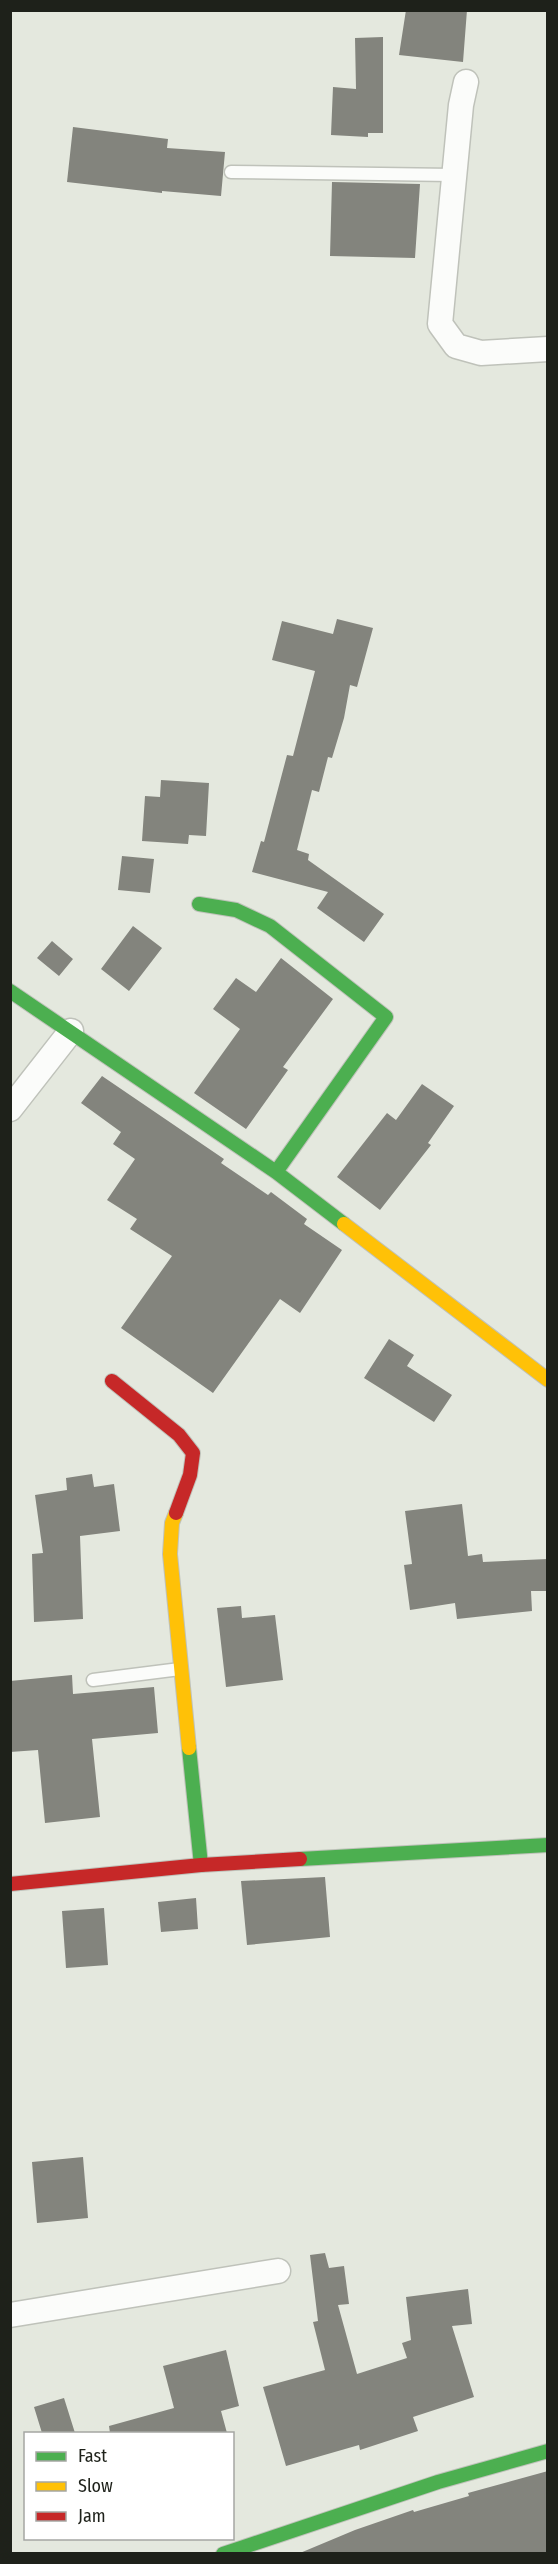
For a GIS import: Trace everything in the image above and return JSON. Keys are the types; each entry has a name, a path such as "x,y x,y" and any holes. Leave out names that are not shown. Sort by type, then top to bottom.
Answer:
{"street":[{"path":"466,82 461,105 453,176 440,324 456,346 481,353 548,349"},
{"path":"199,904 230,907 250,914 270,926 386,1017 276,1172"},
{"path":"10,991 276,1172 548,1380"},
{"path":"10,1109 71,1031"},
{"path":"112,1381 179,1435 193,1453 190,1475 172,1523 170,1554 201,1865"},
{"path":"10,1884 201,1865 548,1845"},
{"path":"10,2315 278,2271"},
{"path":"223,2553 438,2482 548,2451"}],"lane":[{"path":"231,172 453,176"},
{"path":"93,1680 180,1669"}],"building":[{"path":"406,10 467,10 463,62 399,55"},
{"path":"383,37 383,133 368,133 368,137 331,135 333,87 356,89 355,38"},
{"path":"73,127 168,139 167,148 225,152 221,196 162,191 162,193 67,182"},
{"path":"332,182 420,184 415,258 330,256"},
{"path":"337,619 373,628 357,687 350,685 344,718 332,758 328,757 319,792 312,790 297,850 309,854 308,860 384,914 364,942 317,908 328,892 252,872 261,841 264,842 287,755 293,756 315,671 272,660 282,621 333,634"},
{"path":"161,780 209,783 206,836 189,835 188,844 142,841 145,796 160,797"},
{"path":"122,856 154,859 150,893 118,890"},
{"path":"133,926 162,948 129,991 101,969"},
{"path":"52,941 73,959 59,976 37,958"},
{"path":"281,958 333,999 283,1067 288,1070 246,1129 194,1093 240,1029 213,1009 236,978 256,992"},
{"path":"102,1076 224,1159 221,1163 268,1195 271,1192 307,1219 304,1224 342,1250 300,1313 280,1299 213,1393 121,1328 172,1256 130,1229 137,1219 107,1200 135,1159 113,1144 121,1132 81,1103"},
{"path":"422,1084 454,1106 428,1143 431,1145 380,1210 337,1177 387,1113 396,1120"},
{"path":"389,1339 414,1355 407,1366 452,1395 434,1422 364,1378"},
{"path":"92,1474 94,1487 114,1484 120,1531 80,1536 83,1619 34,1622 32,1554 43,1553 35,1495 67,1490 66,1478"},
{"path":"462,1504 468,1556 482,1554 483,1562 548,1559 548,1591 531,1591 532,1611 457,1619 455,1603 410,1610 404,1565 412,1564 405,1511"},
{"path":"241,1606 242,1618 275,1615 283,1680 226,1687 217,1608"},
{"path":"72,1675 73,1694 154,1687 158,1733 92,1739 100,1817 45,1823 38,1750 10,1752 10,1681"},
{"path":"325,1877 330,1937 247,1945 241,1881"},
{"path":"196,1898 198,1929 161,1932 158,1902"},
{"path":"104,1908 108,1965 66,1968 62,1911"},
{"path":"83,2157 88,2218 37,2223 32,2162"},
{"path":"325,2253 329,2268 344,2266 349,2304 338,2305 357,2374 407,2358 402,2343 411,2340 406,2297 468,2289 472,2324 452,2326 474,2397 413,2417 418,2431 360,2450 359,2445 286,2466 263,2387 325,2370 313,2322 318,2321 310,2255"},
{"path":"226,2350 239,2406 221,2411 227,2432 110,2432 109,2426 174,2408 163,2366"},
{"path":"64,2398 75,2432 42,2432 34,2407"},
{"path":"548,2471 548,2553 300,2553 355,2530 413,2510 414,2512 469,2496 468,2493"}],"traffic: fast":[{"path":"199,904 236,910 270,926 386,1017 276,1172"},
{"path":"10,991 276,1172 344,1224"},
{"path":"189,1748 201,1865"},
{"path":"300,1859 548,1845"},
{"path":"223,2554 438,2482 548,2451"}],"traffic: slow":[{"path":"344,1224 548,1380"},
{"path":"176,1513 172,1523 170,1554 189,1748"}],"traffic: jam":[{"path":"112,1381 179,1435 193,1453 190,1475 176,1513"},
{"path":"10,1884 201,1865 300,1859"}]}
